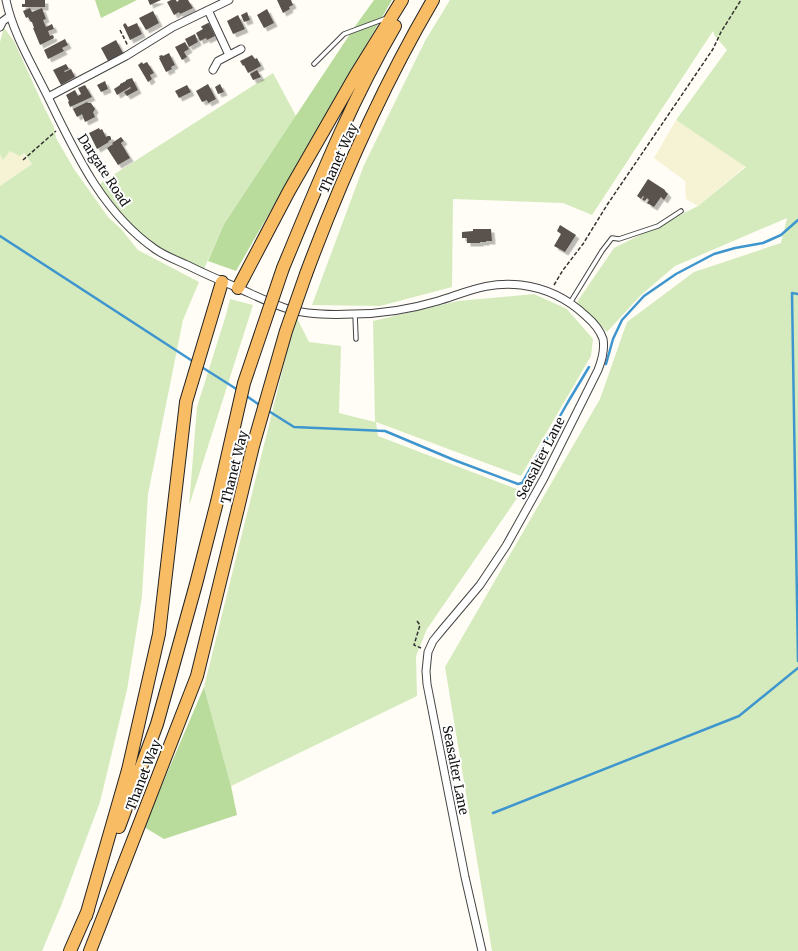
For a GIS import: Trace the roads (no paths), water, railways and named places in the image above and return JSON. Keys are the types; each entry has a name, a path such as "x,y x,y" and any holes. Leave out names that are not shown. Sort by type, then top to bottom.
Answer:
{"highway":[{"path":"238,288 289,191 355,76 402,0"},
{"name":"Thanet Way","path":"70,951 86,916 157,724 217,502 244,383 283,268 342,126 387,40 410,0"},
{"name":"Thanet Way","path":"90,951 197,676 253,446 286,331 306,274 337,194 363,133 433,0"},
{"path":"86,916 128,770 159,634 186,402 222,282"}],"street":[{"name":"Dargate Road","path":"6,0 10,16 62,126 82,163 111,209 145,242 166,256 238,288"},
{"path":"48,97 132,53 173,27 228,0"},
{"path":"208,10 229,55"},
{"path":"0,27 3,21 10,16"},
{"path":"213,70 218,61 241,49"},
{"name":"Seasalter Lane","path":"238,288 260,299 286,308 307,313 355,314 415,307 471,290 495,285 522,285 550,292 570,302 591,320 601,334 604,350 600,366 548,470 506,546 480,585 433,641 428,652 426,671 427,684 465,877 482,951"}],"lane":[{"path":"314,64 344,34 392,16"},
{"path":"570,302 602,251 612,238 619,239 658,226 681,211"},
{"path":"355,314 356,339"}],"waterway":[{"path":"606,364 613,339 622,320 644,296 676,274 714,254 735,248 763,243 781,235 798,220"},
{"path":"0,236 194,362"},
{"path":"798,294 792,293 798,661"},
{"path":"200,366 238,390"},
{"path":"267,410 294,427 385,431 454,460 518,484 522,483 589,367"},
{"path":"245,395 261,406"},
{"path":"493,813 739,716 798,668"}]}
